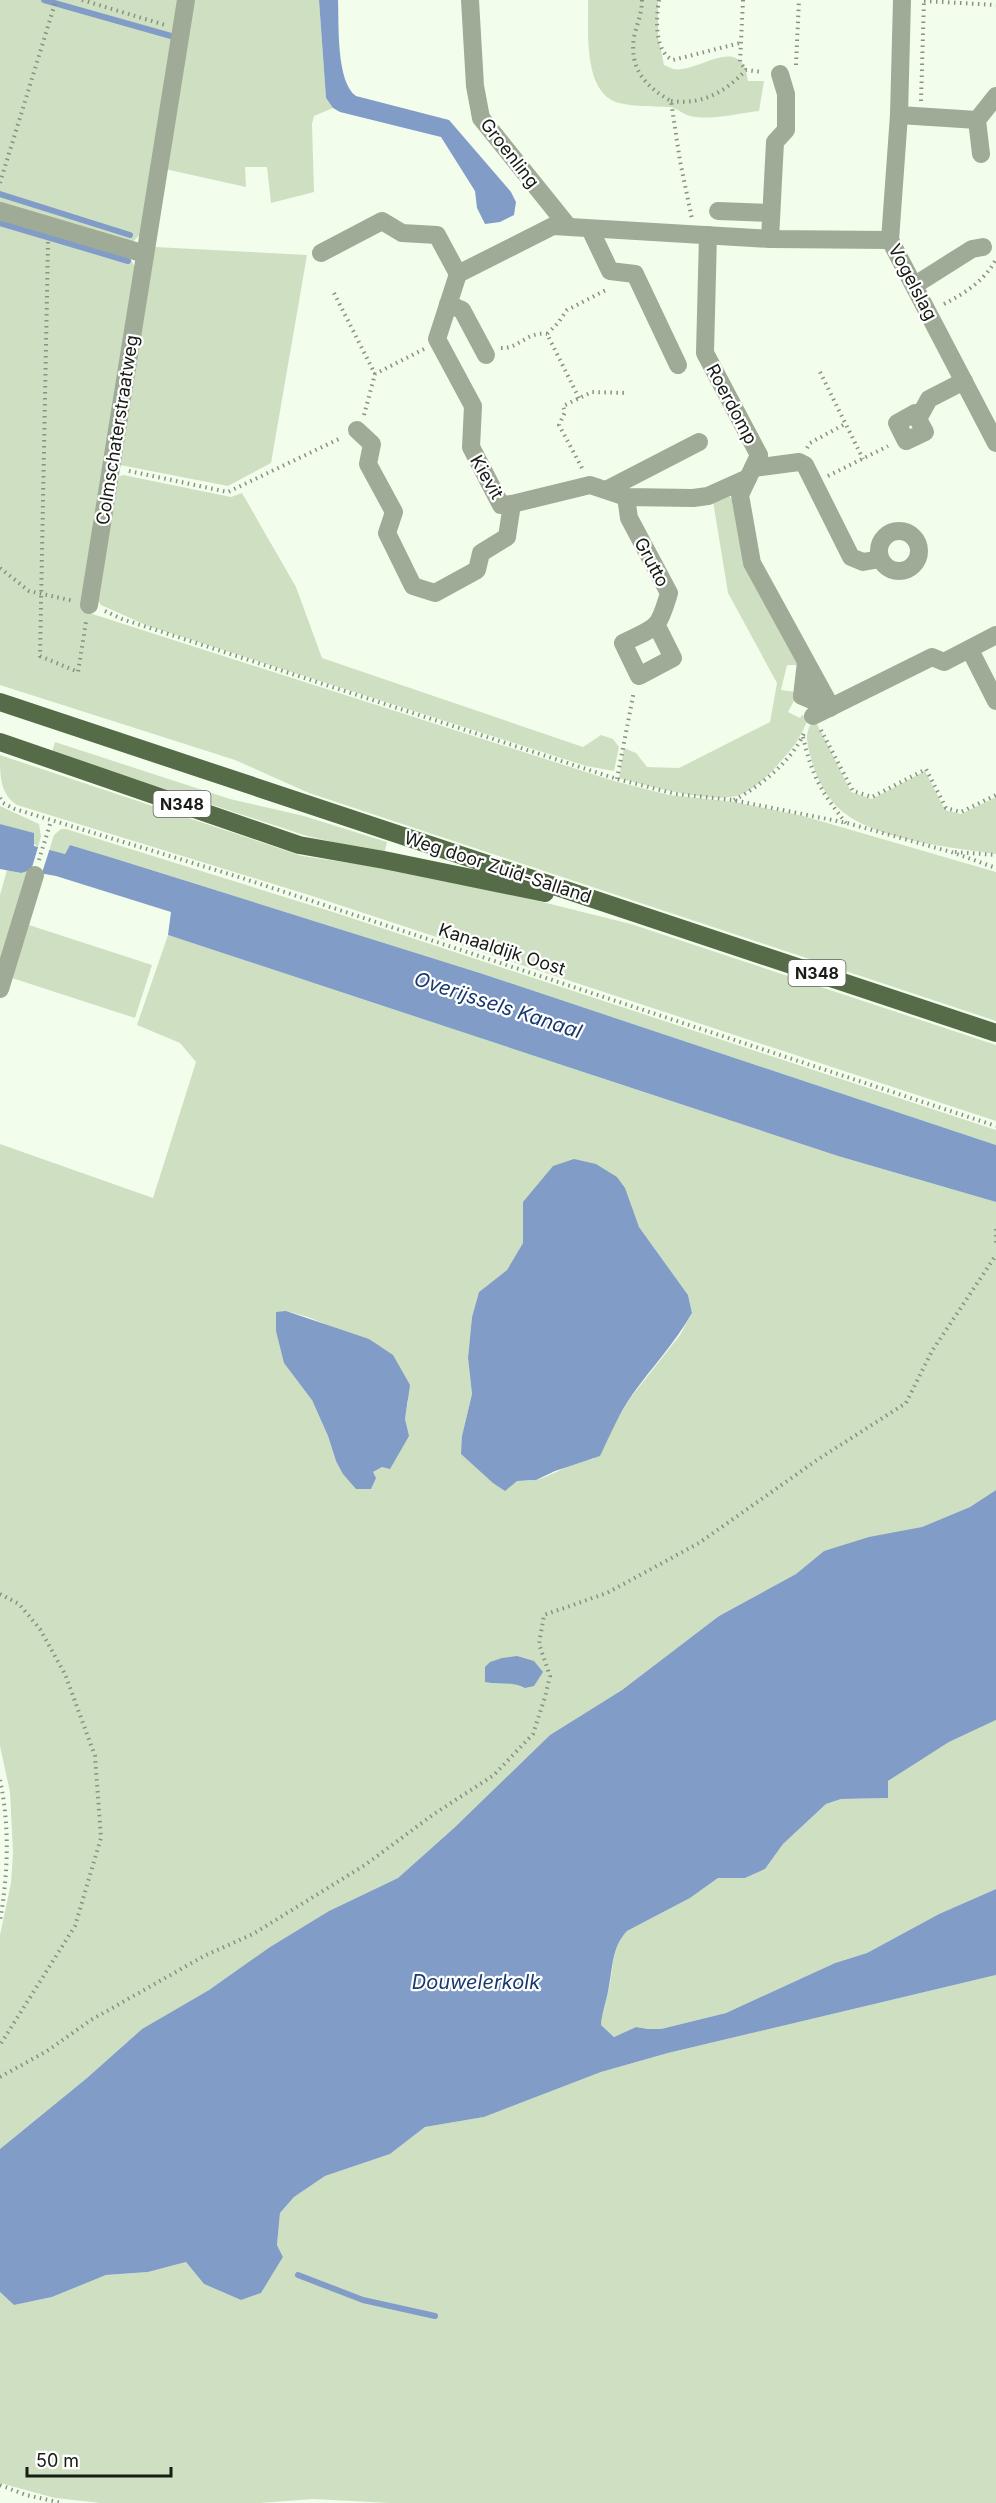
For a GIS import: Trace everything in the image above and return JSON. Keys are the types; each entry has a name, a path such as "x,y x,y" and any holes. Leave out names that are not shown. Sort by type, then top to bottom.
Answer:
{"main road":[{"name":"Weg door Zuid-Salland","path":"0,702 996,1033"},
{"name":"N348","path":"0,742 299,845 395,862 638,913"}],"street":[{"name":"Colmschaterstraatweg","path":"89,605 186,0"},
{"name":"Groenling","path":"470,0 475,86 481,118 567,225"},
{"name":"Vogelslag","path":"902,0 899,115 890,240 996,443"},
{"path":"770,239 775,142 786,130 786,94 780,74"},
{"path":"981,153 977,120 996,96"},
{"path":"899,115 977,120"},
{"path":"0,211 145,254"},
{"path":"718,211 771,213"},
{"path":"321,253 382,221 402,233 437,235 458,274"},
{"path":"438,342 437,339 458,274 553,226 567,225 590,229 770,239 890,240"},
{"path":"590,229 610,271 635,274 678,365"},
{"name":"Roerdomp","path":"700,235 705,353 759,455 741,495 752,563 806,662 822,712"},
{"path":"915,285 972,249 983,247"},
{"path":"448,304 462,310 486,355"},
{"name":"Kievit","path":"357,430 372,444 368,464 394,512 387,533 413,586 435,593 477,570 481,553 507,537 512,504 501,505 471,447 472,406 438,342"},
{"path":"904,438 906,441 925,432 918,419 930,399 964,381"},
{"path":"512,504 599,487 699,442"},
{"path":"599,487 626,497 664,499 708,496 751,473 799,462 805,465 851,557 863,562 880,559"},
{"name":"Grutto","path":"626,497 629,518 669,593 662,620 657,626"},
{"path":"657,626 673,658 639,676 623,643 657,626"},
{"path":"822,712 932,657 944,662 996,635"},
{"path":"970,650 996,701"},
{"path":"0,988 35,875"}],"path":[{"path":"0,183 56,0"},
{"path":"82,0 180,29"},
{"path":"642,0 640,18 634,36 636,63 645,83 671,101 692,102 712,97 746,70"},
{"path":"659,0 657,24 665,54 669,59 673,60 741,43"},
{"path":"743,0 740,62 746,70 796,75 799,0"},
{"path":"920,117 924,1 982,2 996,5"},
{"path":"671,101 680,162 693,222 700,235"},
{"path":"48,243 40,656 78,672 84,638"},
{"path":"944,304 976,285 996,260"},
{"path":"579,398 547,334 567,310 635,274"},
{"path":"110,467 228,492 357,430 364,417 375,374 334,292"},
{"path":"375,374 438,342"},
{"path":"820,372 863,459"},
{"path":"599,487 559,425 565,412 563,406 593,392 627,393"},
{"path":"799,462 810,443 845,424"},
{"path":"814,483 904,438"},
{"path":"0,568 20,585 40,594 89,605 122,619 617,779 676,794 733,800 847,823 951,852 996,868"},
{"path":"617,779 635,682 639,676"},
{"path":"733,800 748,793 778,767 799,746 822,712"},
{"path":"822,712 853,791 872,797 926,769 946,807 961,812 996,795"},
{"path":"803,737 818,785 847,823"},
{"name":"Kanaaldijk Oost","path":"0,798 3,803 15,809 51,821 242,878 996,1126"},
{"path":"45,842 51,821"},
{"path":"951,852 996,855"},
{"path":"996,1229 996,1243"},
{"path":"0,2077 13,2072 47,2051 91,2020 204,1956 254,1934 365,1865 434,1814 494,1776 533,1734 542,1707 550,1676 539,1644 544,1615 607,1593 699,1543 817,1460 906,1403 932,1351 996,1255"},
{"path":"0,1594 19,1604 40,1629 65,1674 95,1756 101,1838 75,1926 0,2045"},
{"path":"0,1780 5,1806 7,1842 6,1883 0,1921"},
{"path":"0,2485 26,2495 62,2503"}],"green space":[{"path":"0,0 180,0 143,231 133,242 0,203"},
{"path":"192,0 319,0 326,98 333,108 314,116 312,124 314,192 271,203 267,167 245,167 246,187 165,169"},
{"path":"588,0 658,0 658,37 664,65 673,69 683,69 718,58 737,59 744,66 748,81 764,81 759,111 698,117 672,108 619,103 607,97 593,74 590,59"},
{"path":"0,218 130,258 135,267 83,611 614,781 669,795 735,802 803,816 996,872 996,1021 309,793 235,760 0,685"},
{"path":"155,247 307,255 271,463 228,486 120,465"},
{"path":"123,475 231,497 242,493 296,587 322,658 583,747 601,735 613,739 619,747 614,771 586,766 148,626 101,605 96,598 115,478"},
{"path":"728,495 736,503 800,665 787,665 781,690 796,692 788,712 800,718 802,715 808,718 806,724 794,746 777,766 758,784 742,794 716,798 699,796 619,778 624,748 636,753 647,767 679,768 770,722 777,683 728,593 713,501"},
{"path":"815,720 851,792 872,799 925,771 945,810 961,814 996,797 996,854 895,836 875,830 843,812 827,794 813,766 807,733"},
{"path":"55,742 230,799 304,816 387,842 384,854 307,836 52,752"},
{"path":"0,755 302,856 392,869 510,894 631,924 996,1045 996,1121 312,896 17,805 11,801 4,790"},
{"path":"0,806 39,824 41,836 38,847 13,828 0,824"},
{"path":"61,829 333,912 996,1130 996,1145 483,974 113,858 70,845 65,854 49,851 54,835"},
{"path":"7,870 20,873 28,871 0,963 0,895"},
{"path":"29,925 152,965 135,1018 12,978"},
{"path":"168,935 838,1156 996,1202 996,1490 970,1507 922,1527 824,1551 796,1574 719,1616 622,1690 550,1735 454,1828 398,1878 329,1911 270,1947 209,1990 142,2029 87,2078 0,2149 0,1935 11,1883 13,1853 10,1792 0,1746 0,1144 153,1198 196,1062 180,1043 137,1025","holes":["523,1202 635,1217 639,1227 688,1295 692,1313 680,1335 631,1397 593,1459 585,1460 542,1478 526,1481 506,1478 486,1471 462,1454 462,1436 472,1394 468,1358 472,1317 479,1292 507,1270 523,1243","286,1311 308,1317 336,1329 408,1401 405,1419 408,1436 382,1467 373,1472 336,1461 312,1400"]},
{"path":"996,1720 996,1889 939,1914 867,1953 835,1963 726,2013 661,2029 636,2027 614,2037 601,2025 614,1958 618,1944 627,1931 690,1898 718,1878 745,1878 765,1869 783,1844 826,1804 841,1799 887,1798 888,1781 949,1742"},
{"path":"996,1975 996,2503 389,2503 313,2499 260,2503 101,2503 55,2498 0,2483 0,2292 14,2305 52,2297 106,2275 148,2272 186,2262 204,2284 241,2300 261,2293 283,2257 277,2245 280,2213 294,2197 325,2176 390,2154 425,2127 484,2117 601,2072 668,2053"}],"water":[{"path":"319,0 338,0 342,66 350,89 356,96 449,120 511,192 516,202 514,215 500,222 485,224 477,208 475,191 441,137 340,112 333,108 326,98"},
{"name":"Overijssels Kanaal","path":"0,824 34,833 34,846 65,854 70,845 113,858 483,974 996,1145 996,1202 838,1156 168,935 171,912 56,876 0,869"},
{"path":"574,1159 596,1164 617,1177 625,1188 639,1227 688,1295 692,1313 627,1402 600,1456 536,1480 517,1481 505,1491 461,1454 462,1436 472,1394 468,1358 472,1317 479,1292 507,1270 523,1243 523,1202 553,1166"},
{"path":"286,1311 369,1339 393,1355 410,1385 405,1419 409,1436 390,1469 382,1467 373,1472 376,1478 371,1489 356,1489 343,1474 312,1400 284,1363 276,1331 276,1312"},
{"name":"Douwelerkolk","path":"996,1490 996,1720 949,1742 888,1781 888,1798 841,1799 826,1804 783,1844 765,1869 745,1878 718,1878 690,1898 627,1931 618,1944 614,1957 601,2025 614,2037 636,2027 661,2029 726,2013 835,1963 867,1953 939,1914 996,1889 996,1975 668,2053 601,2072 484,2117 425,2127 390,2154 325,2176 294,2197 280,2213 277,2245 283,2257 261,2293 241,2300 204,2284 186,2262 148,2272 106,2275 52,2297 14,2305 0,2292 0,2149 87,2078 142,2029 209,1990 270,1947 329,1911 398,1878 454,1828 550,1735 622,1690 719,1616 796,1574 824,1551 869,1537 922,1527 970,1507"},
{"path":"517,1656 534,1661 543,1672 534,1686 525,1688 485,1682 485,1667 490,1662"}],"pier":[{"path":"39,844 50,848 41,876 30,874"}],"waterway":[{"path":"44,0 171,36"},
{"path":"0,194 130,235"},
{"path":"0,223 128,261"},
{"path":"298,2275 363,2300 435,2316"}]}
